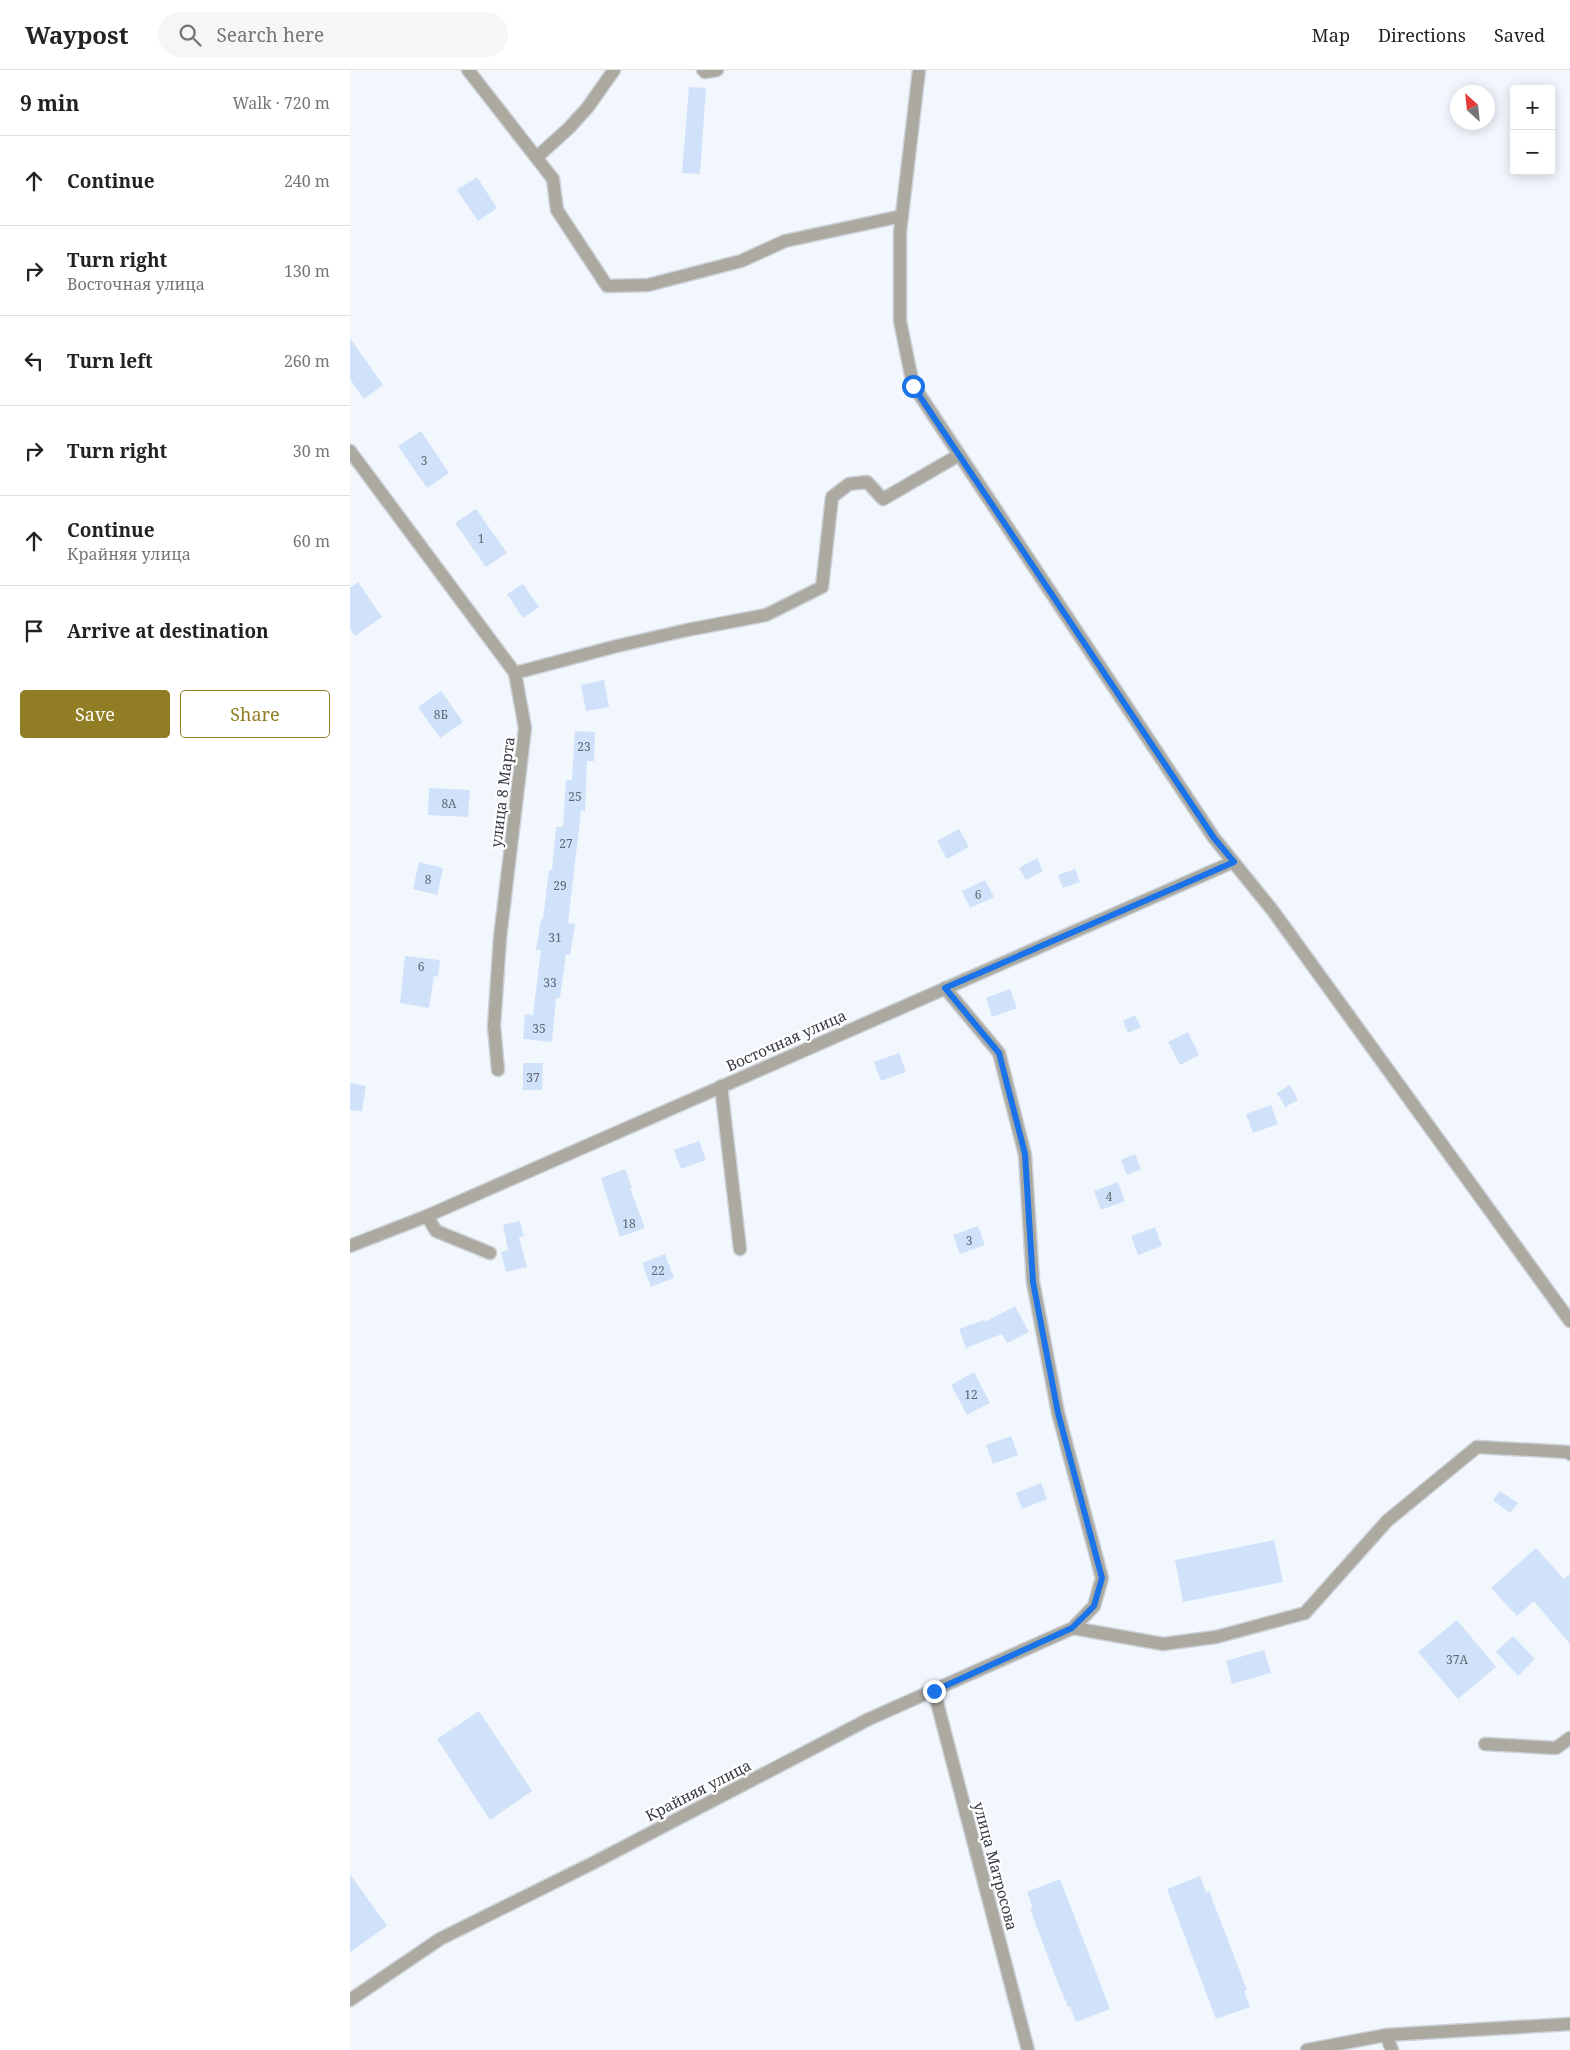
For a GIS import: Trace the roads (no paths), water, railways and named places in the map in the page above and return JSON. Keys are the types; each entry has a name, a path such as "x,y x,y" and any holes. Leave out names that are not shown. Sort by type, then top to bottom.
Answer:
{"street":[{"path":"468,70 553,178 557,210 607,286 648,285 741,261 785,241 902,216"},
{"path":"536,158 569,128 588,107 614,70"},
{"path":"703,70 705,72 717,70"},
{"path":"918,70 900,232 900,321 913,386 1214,838 1273,911 1570,1321"},
{"name":"улица 8 Марта","path":"350,451 515,673 525,728 500,938 494,1026 498,1070"},
{"path":"515,673 678,632 766,615 822,587 832,497 849,484 867,482 883,499 959,455"},
{"name":"Восточная улица","path":"350,1246 427,1216 1234,862"},
{"path":"945,988 999,1053 1025,1154 1033,1282 1058,1413 1102,1578 1094,1606 1072,1628"},
{"path":"721,1086 740,1249"},
{"path":"427,1216 436,1231 490,1253"},
{"path":"1072,1628 1163,1644 1216,1637 1305,1613 1387,1521 1477,1447 1567,1452 1570,1454"},
{"name":"Крайняя улица","path":"350,2000 440,1939 595,1862 869,1720 1072,1628"},
{"name":"улица Матросова","path":"934,1691 1028,2050"},
{"path":"1485,1744 1556,1748 1570,1738"},
{"path":"1307,2050 1386,2034 1570,2024"},
{"path":"1386,2034 1392,2050"}]}
